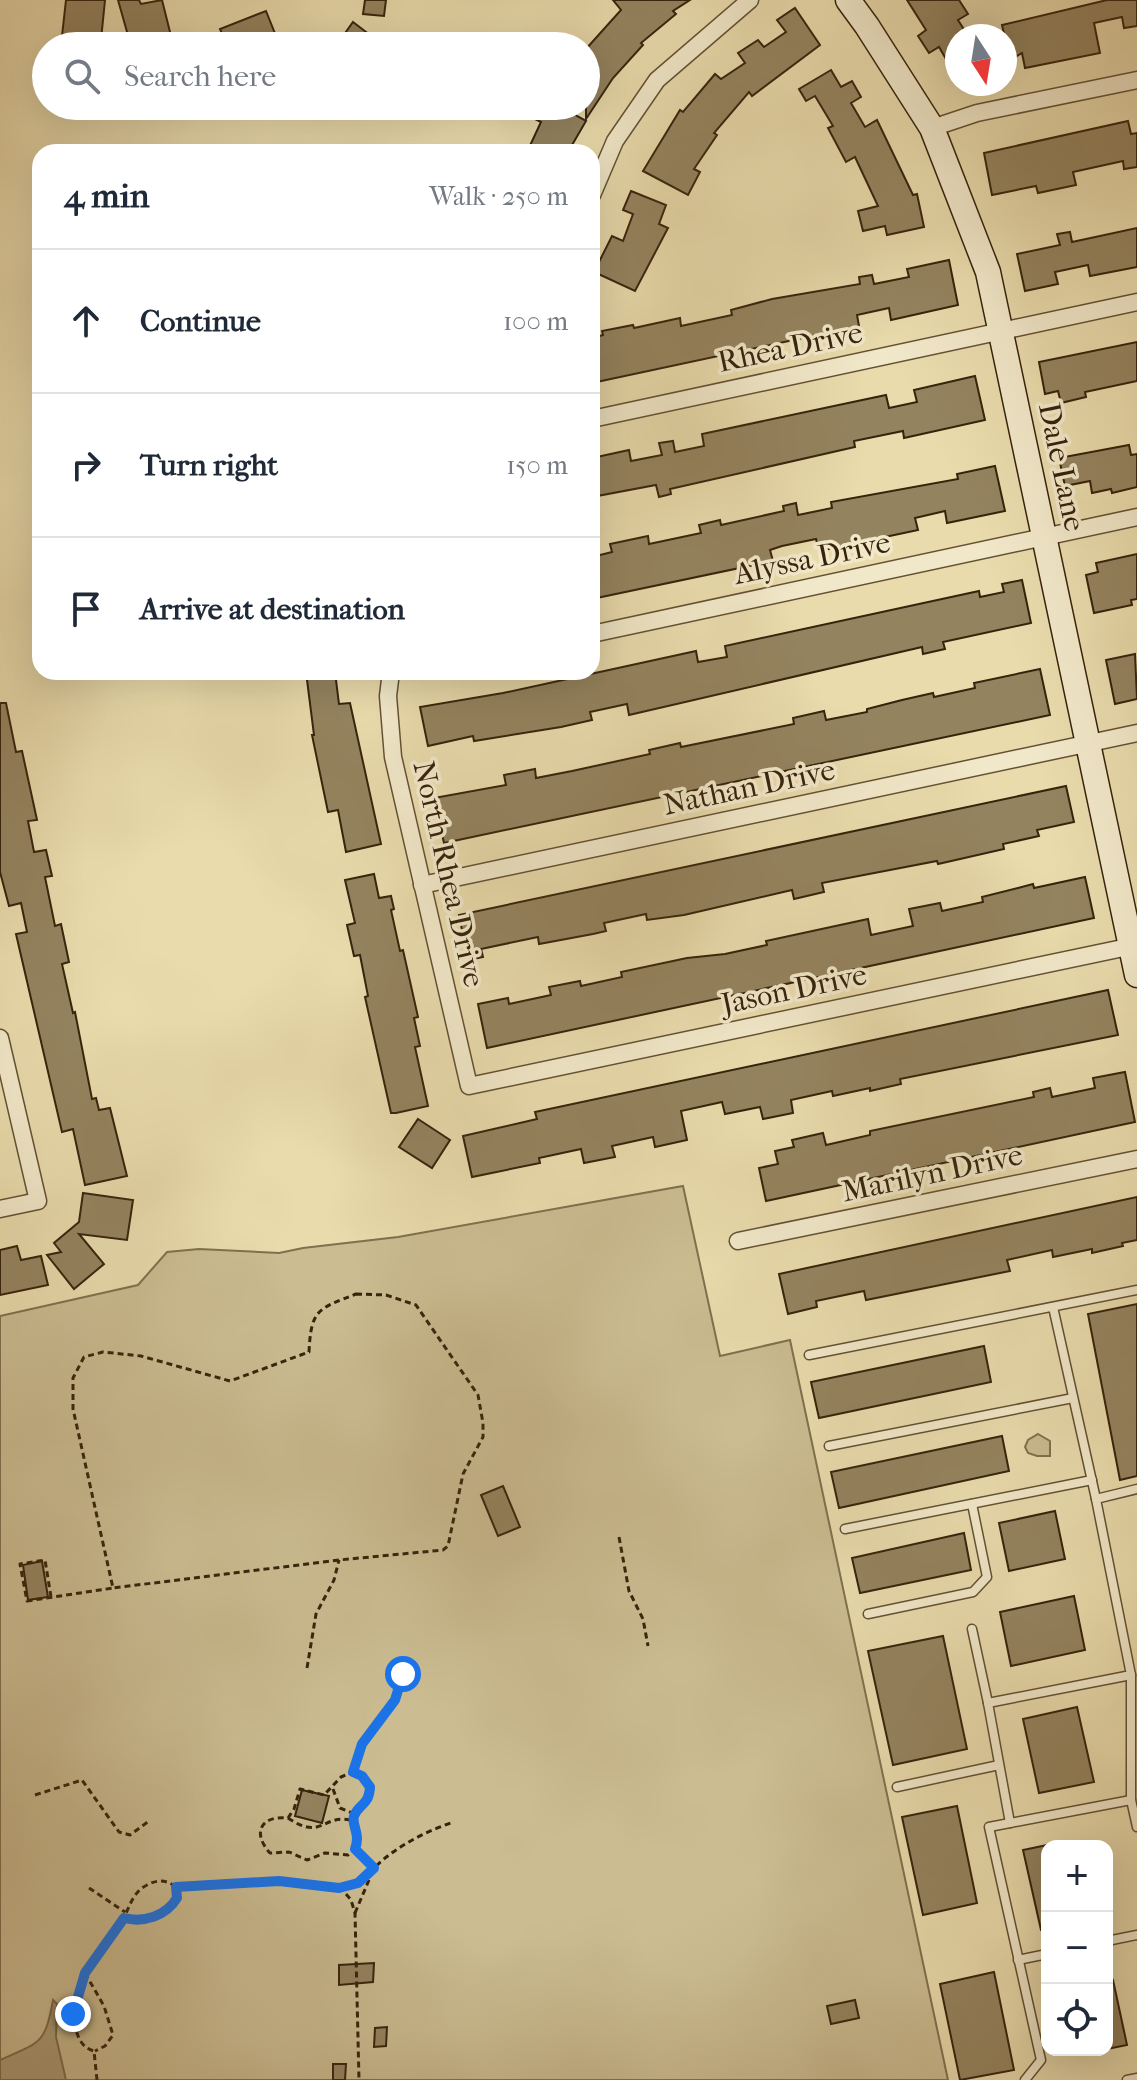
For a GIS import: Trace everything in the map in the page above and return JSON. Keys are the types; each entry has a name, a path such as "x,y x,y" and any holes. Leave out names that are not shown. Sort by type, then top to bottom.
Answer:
{"street":[{"path":"600,176 615,141 657,80 750,0"},
{"name":"Dale Lane","path":"848,0 932,128 988,272 1134,946 1137,975"},
{"path":"932,128 977,113 1137,80"},
{"name":"Rhea Drive","path":"600,417 1137,302"},
{"name":"Alyssa Drive","path":"600,632 1137,517"},
{"name":"North Rhea Drive","path":"390,680 388,696 393,757 469,1086"},
{"name":"Nathan Drive","path":"422,885 1137,733"},
{"name":"Jason Drive","path":"469,1086 1134,946"},
{"path":"0,1038 38,1201 0,1209"},
{"name":"Marilyn Drive","path":"738,1241 1137,1159"}],"lane":[{"path":"809,1355 1137,1290"},
{"path":"1053,1307 1131,1675 1131,1800 1137,1827"},
{"path":"829,1446 1073,1398"},
{"path":"845,1529 1092,1480"},
{"path":"1096,1499 1137,1489"},
{"path":"868,1614 973,1592 987,1577 972,1504"},
{"path":"972,1629 1010,1823"},
{"path":"988,1703 1131,1675"},
{"path":"897,1787 999,1765"},
{"path":"1025,2080 1041,2060 989,1827 1131,1800"},
{"path":"1113,1940 1137,1935"},
{"path":"1018,1960 1041,1955"},
{"path":"1127,2080 1137,2078"}],"path":[{"path":"51,1597 45,1560 20,1564 27,1601 339,1560 443,1550 448,1546 463,1474 483,1437 483,1423 478,1395 416,1305 386,1295 356,1294 322,1307 310,1324 309,1352 230,1381 141,1356 103,1352 84,1357 73,1378 73,1409 113,1588"},
{"path":"619,1537 629,1591 643,1619 648,1646"},
{"path":"307,1668 316,1614 334,1580 339,1560"},
{"path":"353,1772 362,1744 395,1700 403,1674"},
{"path":"288,1818 300,1789 324,1795 341,1777 353,1772 362,1776 370,1787 368,1800 355,1814 353,1821 359,1839 348,1855 325,1853 307,1860 289,1852 270,1853 261,1844 259,1832 273,1818 288,1818 301,1826 314,1828 337,1818 353,1821"},
{"path":"35,1795 82,1780 119,1832 130,1835 149,1821"},
{"path":"333,1788 340,1808 355,1814"},
{"path":"94,2051 83,2045 73,2014 85,1973 124,1918 132,1898 146,1885 161,1881 176,1887 279,1881 339,1888 358,1883 385,1857 421,1836 454,1822"},
{"path":"355,1849 374,1868"},
{"path":"355,1913 374,1868"},
{"path":"124,1918 142,1919 165,1912 177,1898 176,1887"},
{"path":"89,1888 125,1912"},
{"path":"339,1888 351,1900 355,1913 359,2080"},
{"path":"85,1973 104,2006 113,2035 105,2046 94,2051"},
{"path":"94,2051 97,2080"}],"shaded area":[{"path":"683,1186 720,1356 790,1340 948,2080 0,2080 0,1316 138,1285 167,1252 199,1249 279,1253 398,1237"},
{"path":"1038,1434 1050,1441 1050,1456 1028,1453 1025,1447 1028,1440"},
{"path":"53,2000 57,2004 56,2037 66,2080 0,2080 0,2060 33,2045 44,2034"}],"building":[{"path":"66,0 105,0 102,32 62,32"},
{"path":"118,0 139,0 141,4 162,0 170,32 127,32"},
{"path":"365,0 386,0 384,16 363,14"},
{"path":"613,0 690,0 673,11 676,14 641,43 643,45 600,98 600,33 621,10"},
{"path":"907,0 959,0 968,14 958,20 961,24 945,24 945,57 939,47 929,53 918,36 926,30"},
{"path":"1107,0 1137,0 1137,26 1124,28 1122,17 1094,23 1100,53 1025,68 1022,53 1017,56 1017,24 1006,24"},
{"path":"795,8 820,45 752,96 749,92 714,133 717,135 694,169 700,172 688,195 643,171 680,110 683,112 715,74 721,79 745,63 738,53 758,40 764,47 786,32 777,20"},
{"path":"266,11 274,32 221,32 220,29"},
{"path":"353,22 366,32 346,32"},
{"path":"831,70 841,87 852,81 861,97 851,103 865,127 877,120 913,195 917,194 924,227 887,235 885,226 863,231 858,211 878,206 855,157 846,162 828,128 833,126 815,96 806,101 799,89"},
{"path":"537,120 586,121 573,144 531,144 541,122"},
{"path":"1128,121 1131,134 1137,133 1137,167 1124,169 1123,161 1073,172 1076,185 1038,193 1036,186 992,195 984,153"},
{"path":"631,191 666,205 659,224 668,228 635,291 600,275 600,260 612,236 623,241 633,214 623,210"},
{"path":"1137,228 1137,267 1090,276 1088,265 1055,272 1058,284 1025,291 1017,254 1060,245 1057,234 1070,232 1072,242"},
{"path":"949,260 958,305 891,320 889,308 857,315 859,326 600,381 602,331 680,318 681,326 732,315 731,310 772,299 860,284 859,277 872,275 874,284 909,277 907,269"},
{"path":"1137,342 1137,381 1085,392 1086,397 1061,403 1058,391 1045,394 1039,362"},
{"path":"975,376 985,420 904,438 903,431 854,441 855,447 670,489 671,494 659,497 656,485 600,496 600,456 629,450 631,461 662,455 659,443 673,441 675,452 704,446 702,434 886,395 889,408 917,402 914,390"},
{"path":"1129,445 1131,455 1137,454 1137,487 1112,493 1111,489 1092,493 1090,481 1065,486 1059,458"},
{"path":"995,466 1005,511 947,523 945,511 915,518 918,530 819,551 816,539 782,546 770,550 773,561 600,597 600,555 612,552 610,544 648,536 649,544 701,533 699,525 720,520 721,525 784,511 783,506 796,503 798,515 832,508 831,502 958,479 957,474"},
{"path":"1137,554 1137,599 1131,600 1132,605 1094,613 1086,575 1098,572 1096,563"},
{"path":"1022,580 1031,623 943,642 945,649 923,654 922,647 629,715 627,704 590,712 592,720 561,727 474,741 473,736 428,746 420,707 563,680 600,680 600,672 696,651 698,662 727,657 725,646 979,591 980,597 1004,592 1002,584"},
{"path":"1135,654 1137,699 1115,704 1106,660"},
{"path":"1040,669 1050,715 444,843 434,798 506,785 504,775 535,769 536,778 572,771 650,754 649,750 680,743 681,747 794,724 793,718 824,711 826,720 867,712 867,709 902,700 975,688 974,683"},
{"path":"307,680 336,680 339,704 350,703 381,844 346,852 338,810 328,812"},
{"path":"0,703 6,703 16,752 22,751 37,820 28,821 34,852 46,850 52,876 45,877 55,926 61,924 69,962 62,964 92,1099 96,1098 99,1110 110,1108 127,1176 85,1185 73,1129 62,1132 16,934 27,932 21,903 9,906 0,872"},
{"path":"1066,786 1074,822 1037,830 1039,836 1003,844 1004,849 938,864 937,861 822,883 824,892 794,899 792,890 684,915 647,920 646,914 604,923 606,931 593,934 539,944 538,937 481,949 483,957 468,960 459,915"},
{"path":"374,874 379,898 391,896 400,951 403,950 418,1017 414,1018 420,1046 415,1047 428,1106 396,1113 391,1113 365,997 368,996 360,955 354,956 347,925 355,923 345,880"},
{"path":"1085,877 1094,918 487,1048 478,1004 508,998 509,1004 551,995 549,987 580,981 581,986 622,977 621,972 767,945 766,941 868,919 871,935 913,926 909,909 940,903 942,911 983,902 982,897 1033,884 1034,888"},
{"path":"1108,990 1118,1035 900,1079 901,1084 870,1091 870,1088 833,1096 832,1091 791,1100 793,1113 763,1119 760,1107 725,1114 722,1102 681,1111 687,1140 655,1147 653,1137 612,1146 615,1157 584,1163 581,1149 539,1158 540,1163 472,1177 463,1136 537,1119 535,1112"},
{"path":"1125,1072 1135,1122 766,1201 759,1168 778,1164 775,1151 794,1147 792,1140 823,1133 826,1145 870,1135 870,1131 1034,1097 1033,1092 1050,1088 1052,1097 1095,1088 1093,1078"},
{"path":"418,1119 450,1140 432,1168 399,1147"},
{"path":"83,1193 133,1200 127,1240 79,1234 104,1264 74,1289 47,1255 61,1252 54,1243 79,1222"},
{"path":"1137,1197 1137,1240 1122,1243 1123,1246 1053,1257 1052,1250 1007,1260 1010,1271 866,1300 864,1291 816,1301 817,1307 788,1314 779,1274"},
{"path":"17,1246 21,1260 41,1256 48,1285 0,1295 0,1250"},
{"path":"1137,1304 1137,1476 1120,1480 1088,1314"},
{"path":"984,1346 991,1382 819,1418 811,1382"},
{"path":"1002,1436 1009,1471 839,1508 831,1472"},
{"path":"503,1486 520,1527 498,1536 481,1495"},
{"path":"1055,1511 1065,1559 1009,1571 999,1523"},
{"path":"964,1533 971,1570 860,1593 852,1558"},
{"path":"42,1561 48,1597 28,1600 23,1565"},
{"path":"1074,1596 1085,1650 1011,1666 1000,1612"},
{"path":"943,1636 967,1749 893,1765 868,1651"},
{"path":"1077,1707 1094,1782 1039,1793 1023,1719"},
{"path":"302,1790 329,1796 322,1823 295,1816"},
{"path":"957,1806 977,1903 923,1915 902,1817"},
{"path":"1041,1846 1041,1930 1023,1850"},
{"path":"374,1963 373,1982 339,1985 339,1965"},
{"path":"994,1972 1014,2070 960,2080 940,1984"},
{"path":"1113,1980 1127,2045 1113,2048"},
{"path":"855,2000 859,2018 831,2024 827,2006"},
{"path":"387,2027 386,2046 374,2047 375,2028"},
{"path":"333,2064 346,2064 345,2080 333,2080"}],"route":[{"path":"73,2014 85,1973 124,1918 142,1919 165,1912 176,1901 176,1887 279,1881 339,1888 365,1879 374,1868 355,1849 359,1839 353,1821 355,1814 368,1800 370,1787 362,1776 353,1772 362,1744 395,1700 403,1674"}]}
